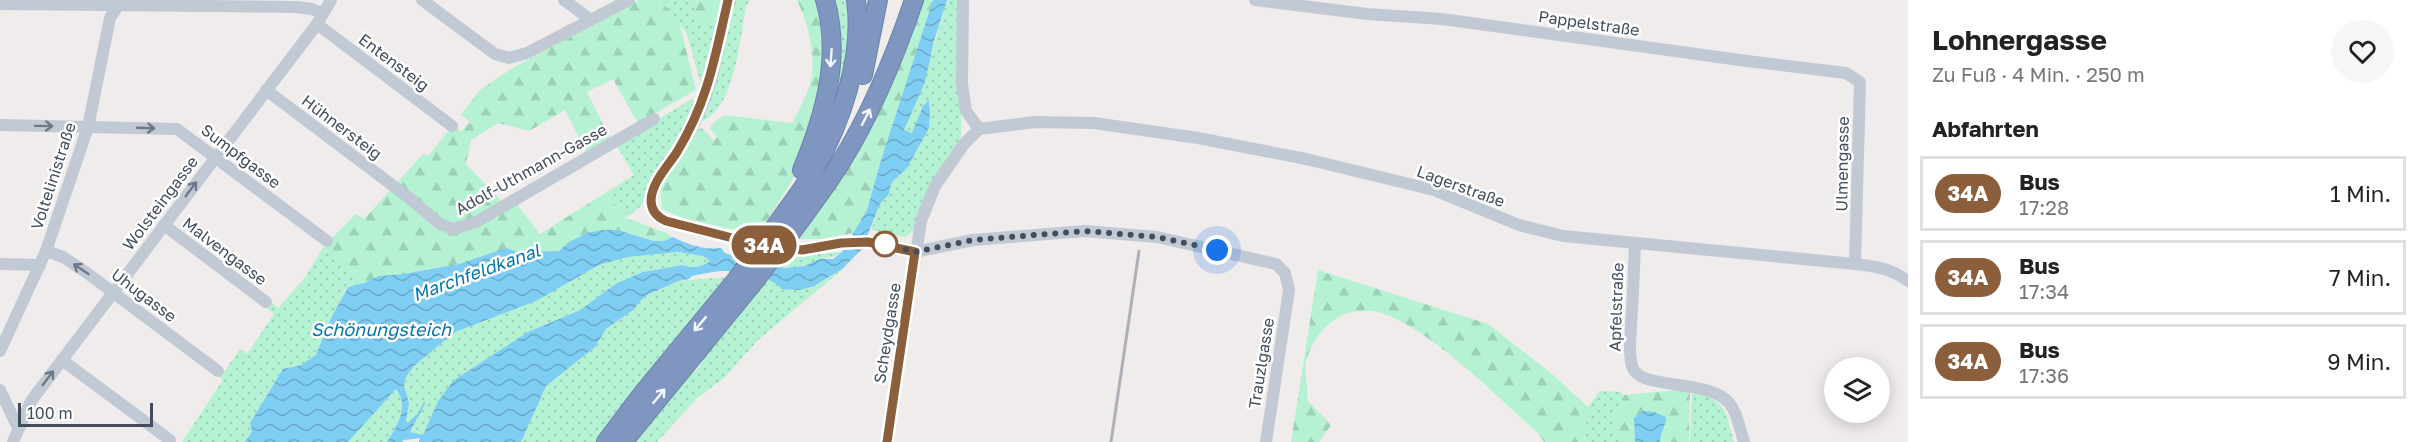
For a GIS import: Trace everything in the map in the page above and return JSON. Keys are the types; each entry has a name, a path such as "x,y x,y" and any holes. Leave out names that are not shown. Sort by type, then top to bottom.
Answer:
{"highway":[{"path":"780,235 784,214 811,148 826,95 832,37 825,0"},
{"path":"784,214 813,172 840,112 857,44 856,0"},
{"path":"813,202 852,113 866,64 878,0"},
{"path":"623,442 780,235 813,202 841,162 872,105 915,0"},
{"path":"606,442 643,393 745,281"}],"street":[{"name":"Wolsteingasse","path":"18,428 31,401 266,90 331,0"},
{"path":"422,0 495,54 509,58 527,53 629,0"},
{"path":"564,0 591,20"},
{"path":"728,0 708,89 694,124 654,186 651,201 655,213 666,221 756,244 802,250 841,243 868,242 915,252"},
{"path":"963,0 962,84 966,111 979,129"},
{"name":"Pappelstraße","path":"1255,0 1378,16 1442,19 1846,73"},
{"path":"0,4 120,3 297,7 312,9 319,18"},
{"name":"Voltelinistraße","path":"0,351 46,251 88,127 110,18 120,3"},
{"name":"Entensteig","path":"319,18 452,126"},
{"name":"Ulmengasse","path":"1846,73 1860,82 1855,264"},
{"name":"Hühnersteig","path":"266,90 397,190"},
{"name":"Adolf-Uthmann-Gasse","path":"397,190 445,227 461,228 654,119"},
{"name":"Lagerstraße","path":"979,129 1035,122 1094,123 1198,138 1306,159 1434,190 1519,225 1563,236 1855,264 1903,277"},
{"name":"Sumpfgasse","path":"0,125 177,129 327,242"},
{"name":"Scheydgasse","path":"887,442 921,221 934,186 964,144 979,129"},
{"name":"Malvengasse","path":"164,225 266,303"},
{"name":"Trauzlgasse","path":"915,252 973,240 1085,231 1157,237 1276,264 1285,273 1289,290 1266,442"},
{"name":"Apfelstraße","path":"1635,243 1630,347 1632,368 1640,377 1698,387 1720,395 1729,402 1736,415 1744,442"},
{"name":"Uhugasse","path":"46,251 63,257 218,371"},
{"path":"0,264 40,266"},
{"path":"62,360 170,440"},
{"path":"0,390 18,428 13,442"}],"green space":[{"path":"639,0 661,0 680,25 696,90 638,123 613,79 587,92 610,138 587,153 565,110 529,131 498,123 471,140 466,164 502,202 515,202 540,234 605,193 626,218 673,237 664,241 654,241 631,233 587,233 569,242 559,251 518,252 506,248 459,264 379,276 364,283 324,246 356,214 364,219 423,154 428,156 450,129 455,126 461,132 470,122 461,115 480,90 511,69"},
{"path":"661,0 723,0 706,83 701,85 687,34"},
{"path":"697,0 718,0 721,7 720,10 713,12 714,21 708,23 698,20 694,15"},
{"path":"733,0 750,0 746,6 734,70 722,101 714,113 703,121 701,117"},
{"path":"797,0 817,0 825,35 820,91 793,179 758,235 686,219 662,209 660,185 694,132 702,128 714,141 717,137 710,128 714,122 725,115 792,123 809,87 813,65 809,36"},
{"path":"828,0 846,0 850,32 838,100 817,155"},
{"path":"920,0 933,0 867,210 853,233 821,239 798,239 847,166"},
{"path":"947,0 960,0 958,91 961,138 914,230 905,237 871,230 880,204 889,194 891,183 907,168 929,128 930,102 923,106 912,134 904,130 932,52"},
{"path":"692,99 696,102 696,109 641,206 626,218 605,193 634,175 616,144"},
{"path":"324,246 364,283 347,287 316,355 301,365 283,369 250,423 252,431 245,442 182,442 223,380 214,372 218,367 225,371 240,349 247,354 274,314 264,306 269,300 278,308 304,279"},
{"path":"678,252 703,256 710,261 697,267 683,265 643,272 617,283 580,310 528,332 438,401 423,435 410,433 425,404 423,402 418,413 408,424 406,421 409,403 404,386 406,377 414,366 455,332 536,301 599,265 628,257"},
{"path":"842,252 836,256 799,267 778,265 785,257"},
{"path":"861,254 759,339 723,379 698,397 657,442 631,442 681,379 694,372 721,329 765,280 775,281 780,285 814,286"},
{"path":"1318,270 1488,324 1551,373 1588,407 1584,442 1544,442 1537,432 1464,366 1423,335 1384,314 1359,311 1348,313 1328,325 1313,344 1306,361 1307,400 1331,425 1319,442 1291,442"},
{"path":"729,277 599,442 521,442 546,386 595,347 606,329 633,310 645,296 678,281"},
{"path":"396,389 402,402 402,409 398,423 387,442 348,442"},
{"path":"1690,389 1689,442 1660,442 1660,435 1666,425 1634,418 1635,442 1619,442 1615,418 1624,395"},
{"path":"1692,390 1712,399 1723,408 1734,442 1690,442"},
{"path":"1600,391 1620,392 1624,395 1615,418 1619,442 1584,442 1588,407"}],"water":[{"name":"Schönungsteich","path":"933,0 947,0 934,41 925,82 904,130 912,133 923,106 929,100 929,128 907,168 891,183 889,194 880,204 862,249 842,269 814,286 800,290 781,289 771,281 754,275 720,271 692,276 645,296 633,310 606,329 595,347 546,386 521,442 419,442 420,438 402,442 387,442 398,423 402,409 402,402 396,389 348,442 245,442 252,431 250,423 283,369 301,365 316,355 331,318 348,287 379,276 459,264 506,248 518,252 559,251 569,242 587,233 602,230 618,230 654,241 664,241 673,237 696,246 721,248 725,253 737,257 785,268 804,266 820,259 833,259 842,252 867,210","holes":["678,252 703,256 710,261 700,266 683,265 643,272 617,283 580,310 528,332 454,380 438,401 423,435 410,432 425,404 424,401 418,413 408,423 406,421 409,403 404,386 406,377 414,366 455,332 536,301 599,265 628,257"]},
{"path":"1643,411 1654,412 1666,417 1660,442 1635,442 1634,418"}],"railway":[{"path":"1111,442 1139,251"}],"bus line":[{"name":"34A","path":"728,0 708,89 694,124 654,186 651,201 655,213 660,219 666,221 756,244 802,250 841,243 868,242 882,243 915,252 887,442"}],"route":[{"path":"885,244 915,252 973,240 1085,231 1157,237 1217,250"}],"water label":[{"name":"Marchfeldkanal","path":"476,272"}]}
